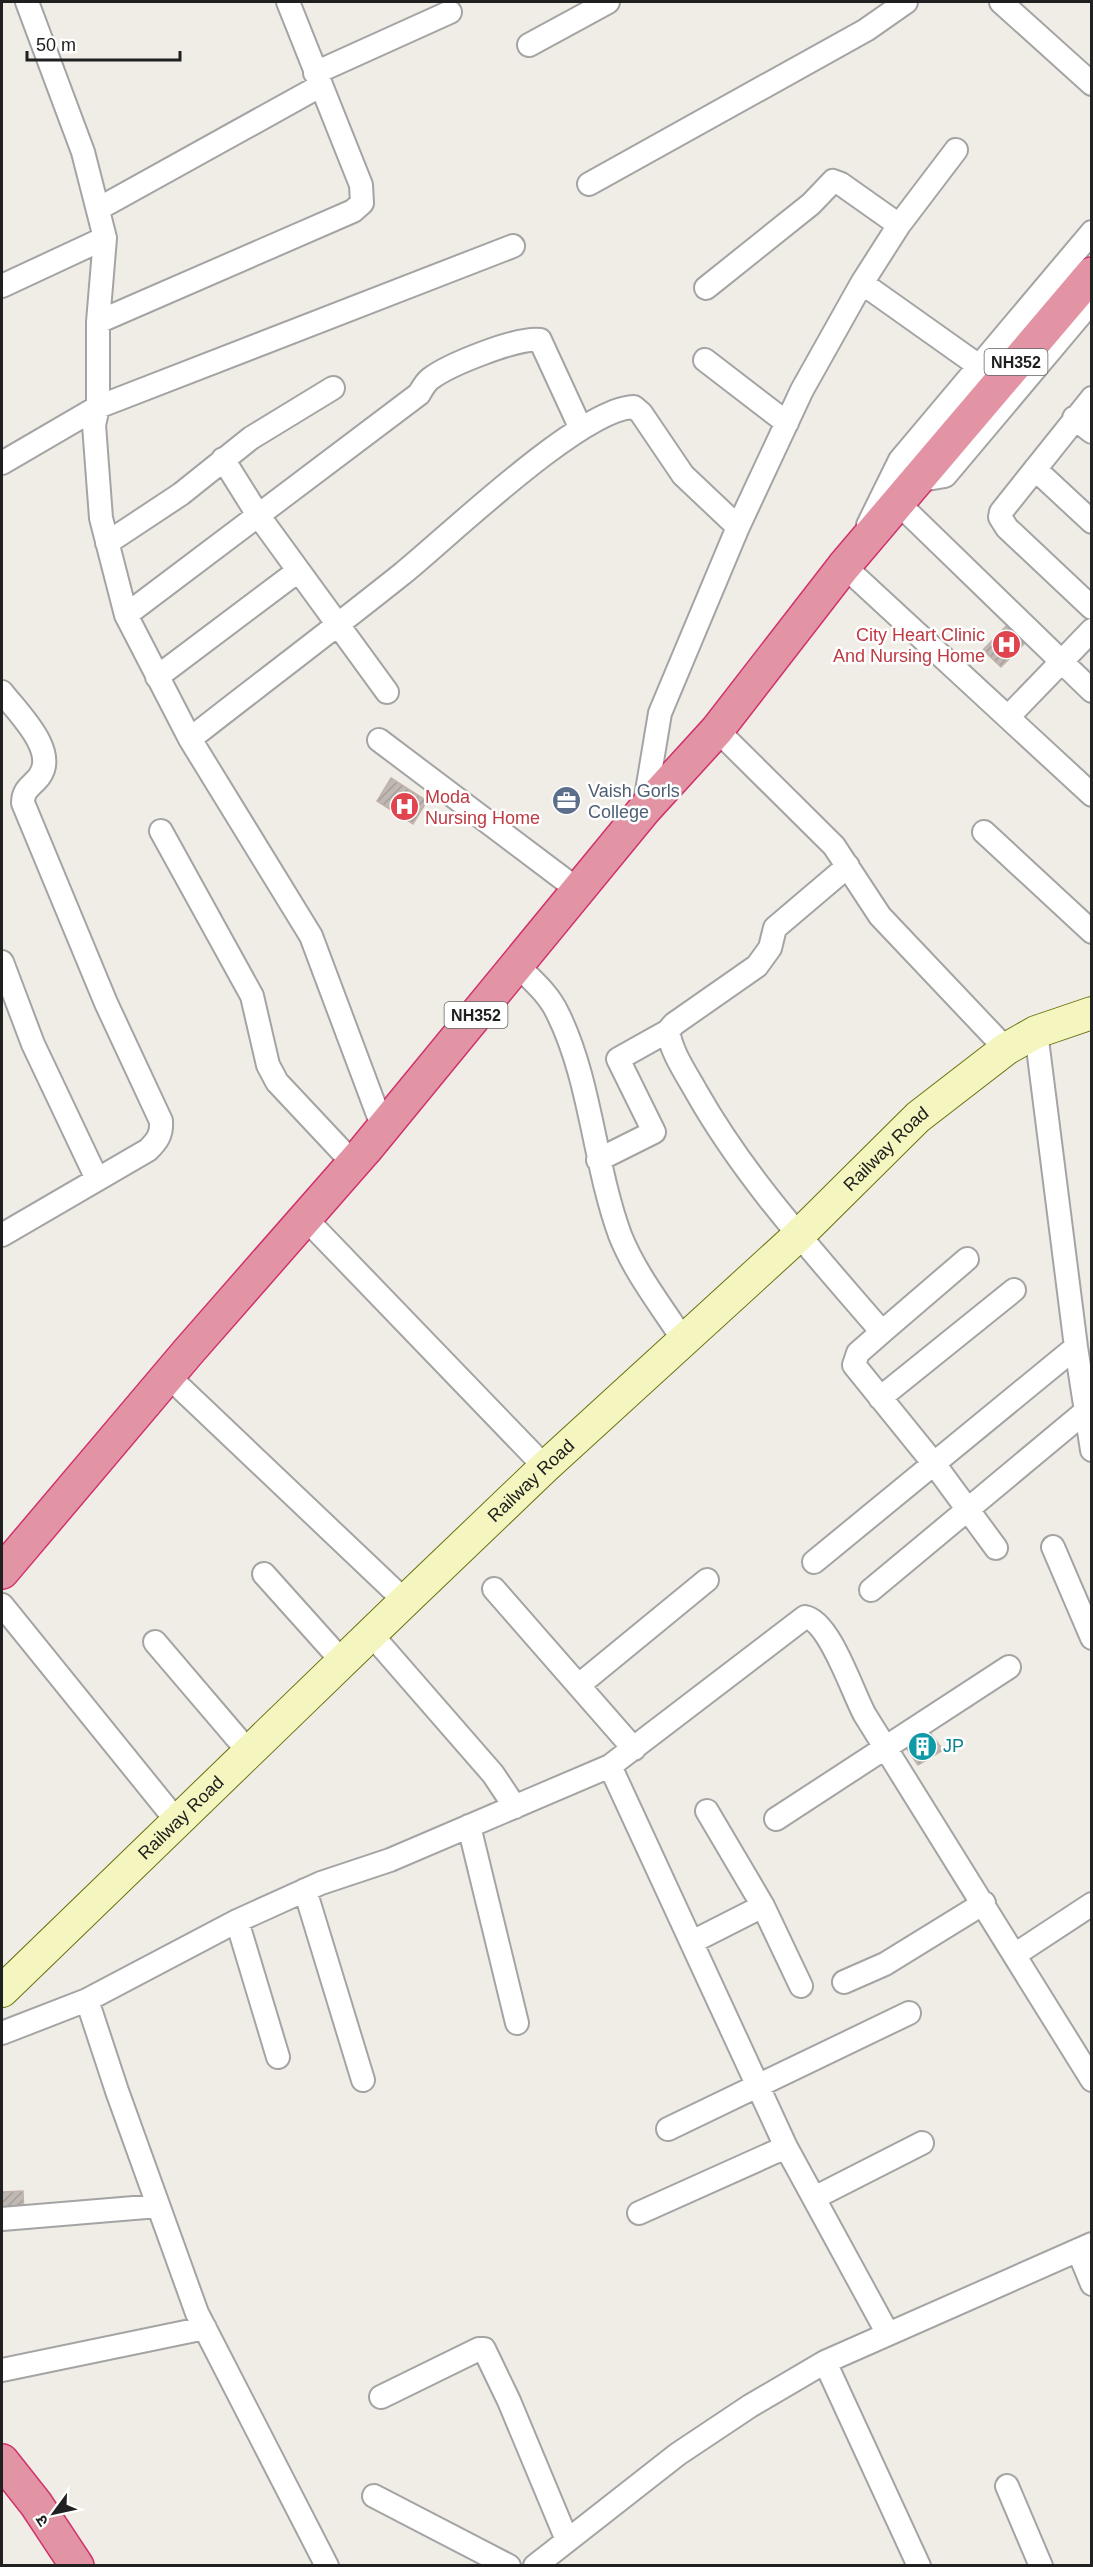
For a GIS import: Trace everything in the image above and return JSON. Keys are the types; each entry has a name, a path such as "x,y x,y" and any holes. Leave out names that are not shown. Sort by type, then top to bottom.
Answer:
{"highway":[{"name":"NH352","path":"2,1570 167,1375 353,1163 644,810 717,730 854,554 1092,274"},
{"path":"2,2461 36,2504 77,2565"},
{"path":"2,2498 49,2565"}],"street":[{"path":"27,2 83,153 105,238 98,322 98,407 94,425 100,506 126,615 190,739 311,936 382,1128"},
{"path":"98,322 353,211 362,203 362,185 288,2"},
{"path":"529,45 608,2"},
{"path":"589,184 866,30 906,2"},
{"path":"1001,2 1092,84"},
{"path":"98,209 318,79 450,12"},
{"path":"644,810 660,713 738,527 802,390 862,283 899,225 956,150"},
{"path":"706,288 811,204 833,181 841,184 899,225"},
{"path":"1092,232 900,460 854,554 1009,716 1092,795"},
{"path":"2,286 105,238"},
{"path":"2,463 98,407 513,246"},
{"path":"862,283 979,366"},
{"path":"1092,301 945,476 906,492 1061,662 1092,691"},
{"path":"126,615 419,394 432,378 519,342 540,340 545,345 581,429"},
{"path":"705,360 787,423"},
{"path":"107,543 182,494 223,459 277,421 333,388"},
{"path":"1092,398 1083,425 1035,469 1002,512 1001,522 1092,608"},
{"path":"190,739 404,573 554,446 612,413 634,407 641,413 683,475 738,527"},
{"path":"223,459 258,515 387,692"},
{"path":"1035,469 1092,522"},
{"path":"157,677 298,571"},
{"path":"1009,716 1092,630"},
{"path":"2,694 39,741 45,757 45,768 25,790 23,803 106,1003 160,1121 162,1131 158,1140 148,1150 2,1235"},
{"path":"717,730 834,846 880,916 1006,1049"},
{"path":"379,740 578,890"},
{"path":"161,831 252,996 268,1065 277,1082 353,1163"},
{"path":"984,832 1092,932"},
{"path":"598,1160 654,1132 618,1059 668,1031 695,1008 757,966 770,948 775,928 848,866"},
{"path":"2,962 33,1044 97,1179"},
{"path":"517,965 544,992 558,1014 584,1087 598,1160 621,1235 638,1271 684,1341"},
{"name":"Railway Road","path":"2,1991 342,1661 546,1467 799,1235 918,1117 1006,1049 1036,1032 1092,1012"},
{"path":"668,1031 675,1054 726,1143 799,1235 882,1332"},
{"path":"1036,1032 1076,1347 1092,1450"},
{"path":"305,1218 546,1467"},
{"path":"968,1259 858,1353 854,1357 854,1365 935,1465 996,1548"},
{"path":"880,1398 1014,1290"},
{"path":"814,1562 1076,1347"},
{"path":"167,1375 405,1601"},
{"path":"871,1590 1086,1411"},
{"path":"1053,1547 1092,1638"},
{"path":"264,1574 342,1661"},
{"path":"579,1686 707,1580"},
{"path":"494,1588 634,1749"},
{"path":"2,1605 176,1820"},
{"path":"2,2033 87,2000 237,1921 305,1890 390,1860 610,1766 805,1617 814,1621 840,1657 859,1704 1092,2080"},
{"path":"371,1634 493,1774 515,1807"},
{"path":"155,1642 248,1751"},
{"path":"776,1819 1009,1667"},
{"path":"610,1766 757,2088 786,2147 888,2334"},
{"path":"707,1811 763,1906 801,1986"},
{"path":"469,1826 517,2023"},
{"path":"305,1890 363,2080"},
{"path":"843,1982 885,1964 984,1903"},
{"path":"1016,1954 1092,1904"},
{"path":"692,1942 763,1906"},
{"path":"237,1921 278,2057"},
{"path":"87,2000 158,2206 205,2328 327,2565"},
{"path":"668,2129 909,2013"},
{"path":"814,2198 922,2143"},
{"path":"639,2213 786,2147"},
{"path":"2,2219 158,2206"},
{"path":"535,2565 678,2454 750,2406 825,2362 1085,2247 1092,2284"},
{"path":"2,2370 205,2328"},
{"path":"381,2397 479,2349 484,2349 509,2401 567,2540"},
{"path":"825,2362 919,2565"},
{"path":"1007,2486 1041,2565"},
{"path":"374,2496 509,2565"}],"building":[{"path":"1012,620 1030,638 1001,667 983,650"},
{"path":"391,778 427,801 413,824 377,801"},
{"name":"JP","path":"925,1726 943,1750 918,1765 902,1742"},
{"path":"23,2191 24,2217 2,2218 2,2192"}],"place":[{"name":"City Heart Clinic And Nursing Home","path":"1006,645"},
{"name":"Vaish Gorls College","path":"567,801"},
{"name":"Moda Nursing Home","path":"404,807"},
{"name":"JP","path":"922,1746"}]}
